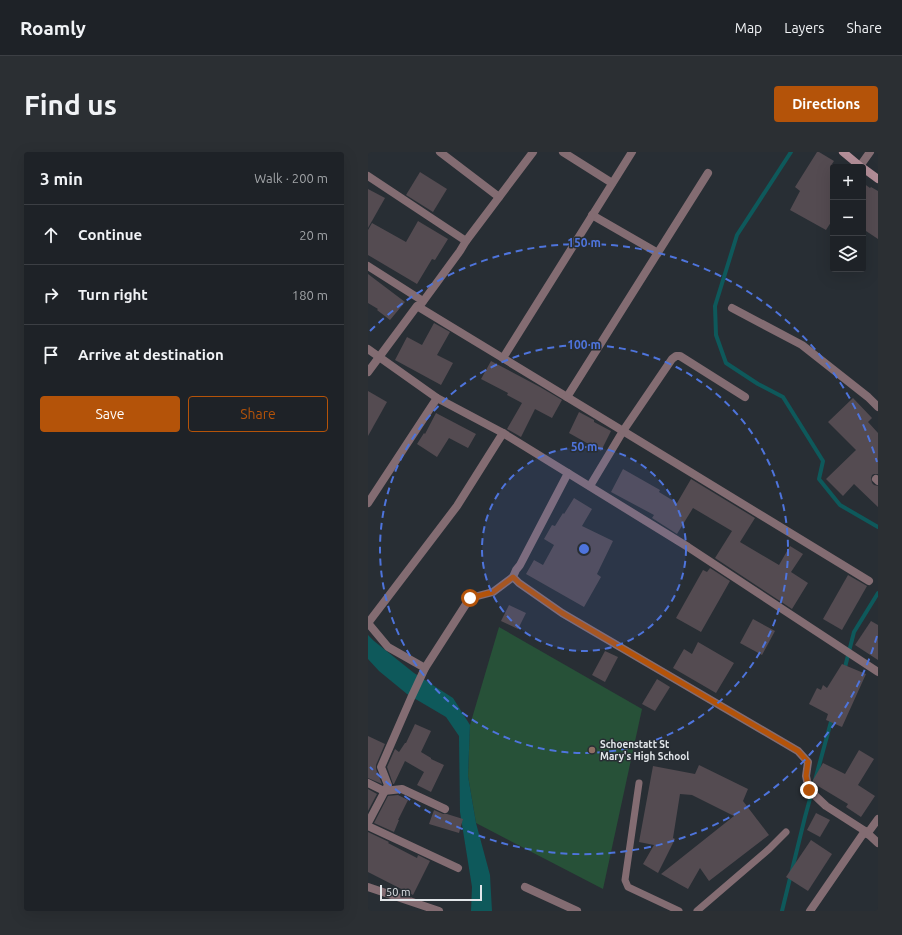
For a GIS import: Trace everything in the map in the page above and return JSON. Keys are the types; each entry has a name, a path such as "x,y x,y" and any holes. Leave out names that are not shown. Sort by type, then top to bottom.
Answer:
{"street":[{"path":"440,152 500,196"},
{"path":"368,372 417,306 421,304 533,152"},
{"path":"563,152 612,183"},
{"path":"503,358 632,152"},
{"path":"843,152 858,164"},
{"path":"864,164 870,152"},
{"path":"866,170 878,179"},
{"path":"567,398 708,173"},
{"path":"368,176 466,241"},
{"path":"592,215 658,253"},
{"path":"368,266 421,304 503,358 869,581"},
{"path":"732,308 802,344 868,397 878,407"},
{"path":"368,349 437,398 503,433 695,551 878,672"},
{"path":"590,486 623,432 672,359 676,356 680,356 745,397"},
{"path":"368,503 437,398"},
{"path":"425,668 388,647 368,623 457,506 503,433"},
{"path":"458,868 368,825 388,785 381,767 425,668 470,598 493,592 513,577 568,473"},
{"path":"513,577 519,583 562,613 798,751 808,762 806,776 809,790 826,806 866,832 878,843"},
{"path":"368,783 384,791 402,789 445,809"},
{"path":"810,911 866,832 878,818"},
{"path":"368,887 439,911"},
{"path":"525,887 577,911"}],"lane":[{"path":"640,783 625,880 628,887 679,911"},
{"path":"697,911 769,849 786,832"}],"green space":[{"path":"499,627 642,709 603,889 476,823 468,776 470,725"}],"water":[{"path":"368,635 414,673 453,698 470,725 468,776 476,823 490,875 492,911 471,911 472,887 460,812 459,736 446,717 407,694 379,671 368,659"}],"building":[{"path":"817,152 834,161 830,164 830,224 826,230 790,210 800,191 795,187"},
{"path":"420,172 447,189 433,212 406,195"},
{"path":"866,185 878,191 878,239 866,231"},
{"path":"368,189 385,198 368,228"},
{"path":"418,221 448,239 435,260 432,259 417,284 368,255 368,230 372,223 406,242"},
{"path":"368,274 405,302 390,320 377,310 378,309 368,303"},
{"path":"434,323 450,332 437,355 453,363 441,385 395,360 407,337 422,345"},
{"path":"491,361 562,400 552,418 535,409 521,437 507,429 522,403 507,395 508,393 481,379"},
{"path":"368,391 387,402 368,436"},
{"path":"853,398 872,418 868,422 878,433 878,474 872,475 871,478 872,483 878,486 878,507 854,484 843,496 826,479 856,450 828,422"},
{"path":"579,412 611,431 601,451 569,433"},
{"path":"436,413 476,434 468,448 449,438 437,457 417,444 424,433 425,434"},
{"path":"623,469 660,490 659,492 677,503 691,479 755,518 740,542 779,565 790,546 803,554 791,572 808,583 792,609 715,558 732,531 693,508 677,534 652,518 654,515 611,492"},
{"path":"574,498 592,509 582,526 613,541 597,574 601,577 584,607 526,574 534,560 543,565 554,545 544,539 552,525 555,526"},
{"path":"710,568 730,581 701,632 676,618 703,570 707,572"},
{"path":"848,575 867,586 842,630 823,619"},
{"path":"509,605 526,613 518,629 501,621"},
{"path":"753,619 775,631 762,655 740,643"},
{"path":"871,621 878,625 878,660 855,645"},
{"path":"698,642 734,663 716,693 673,668 684,649 692,654"},
{"path":"605,651 618,657 605,682 592,675"},
{"path":"842,664 866,674 842,727 826,720 828,714 809,704 817,688 821,690 823,685 827,688"},
{"path":"657,679 670,687 655,711 642,704"},
{"path":"415,724 431,731 421,752 444,765 431,792 417,785 424,772 405,761 394,784 387,767 395,749 399,752 406,743"},
{"path":"368,736 385,744 376,765 376,769 382,784 368,778"},
{"path":"859,750 874,759 858,785 875,796 861,817 846,807 848,804 813,783 813,780 823,763 845,774"},
{"path":"699,765 748,789 743,801 769,835 709,881 700,868 688,889 661,874 734,816 692,795 680,794 673,838 675,839 658,873 643,864 654,845 639,842 653,766 695,774"},
{"path":"368,789 377,794 368,811"},
{"path":"398,795 408,800 394,832 374,823 388,796"},
{"path":"434,810 463,819 459,833 429,824"},
{"path":"816,813 830,820 820,837 807,830"},
{"path":"368,832 417,858 418,855 430,861 413,895 368,872"},
{"path":"811,840 832,854 808,891 786,877"}],"waterway":[{"path":"791,152 737,235 715,306 716,335 726,363 758,384 783,397 823,461 819,479 840,505 878,527"},
{"path":"844,671 854,632 878,593"},
{"path":"782,911 805,817 832,718"}],"place":[{"name":"Schoenstatt St Mary's High School","path":"592,750"}],"route":[{"path":"470,598 493,592 513,577 519,583 562,613 798,751 808,762 806,776 809,790"}]}
